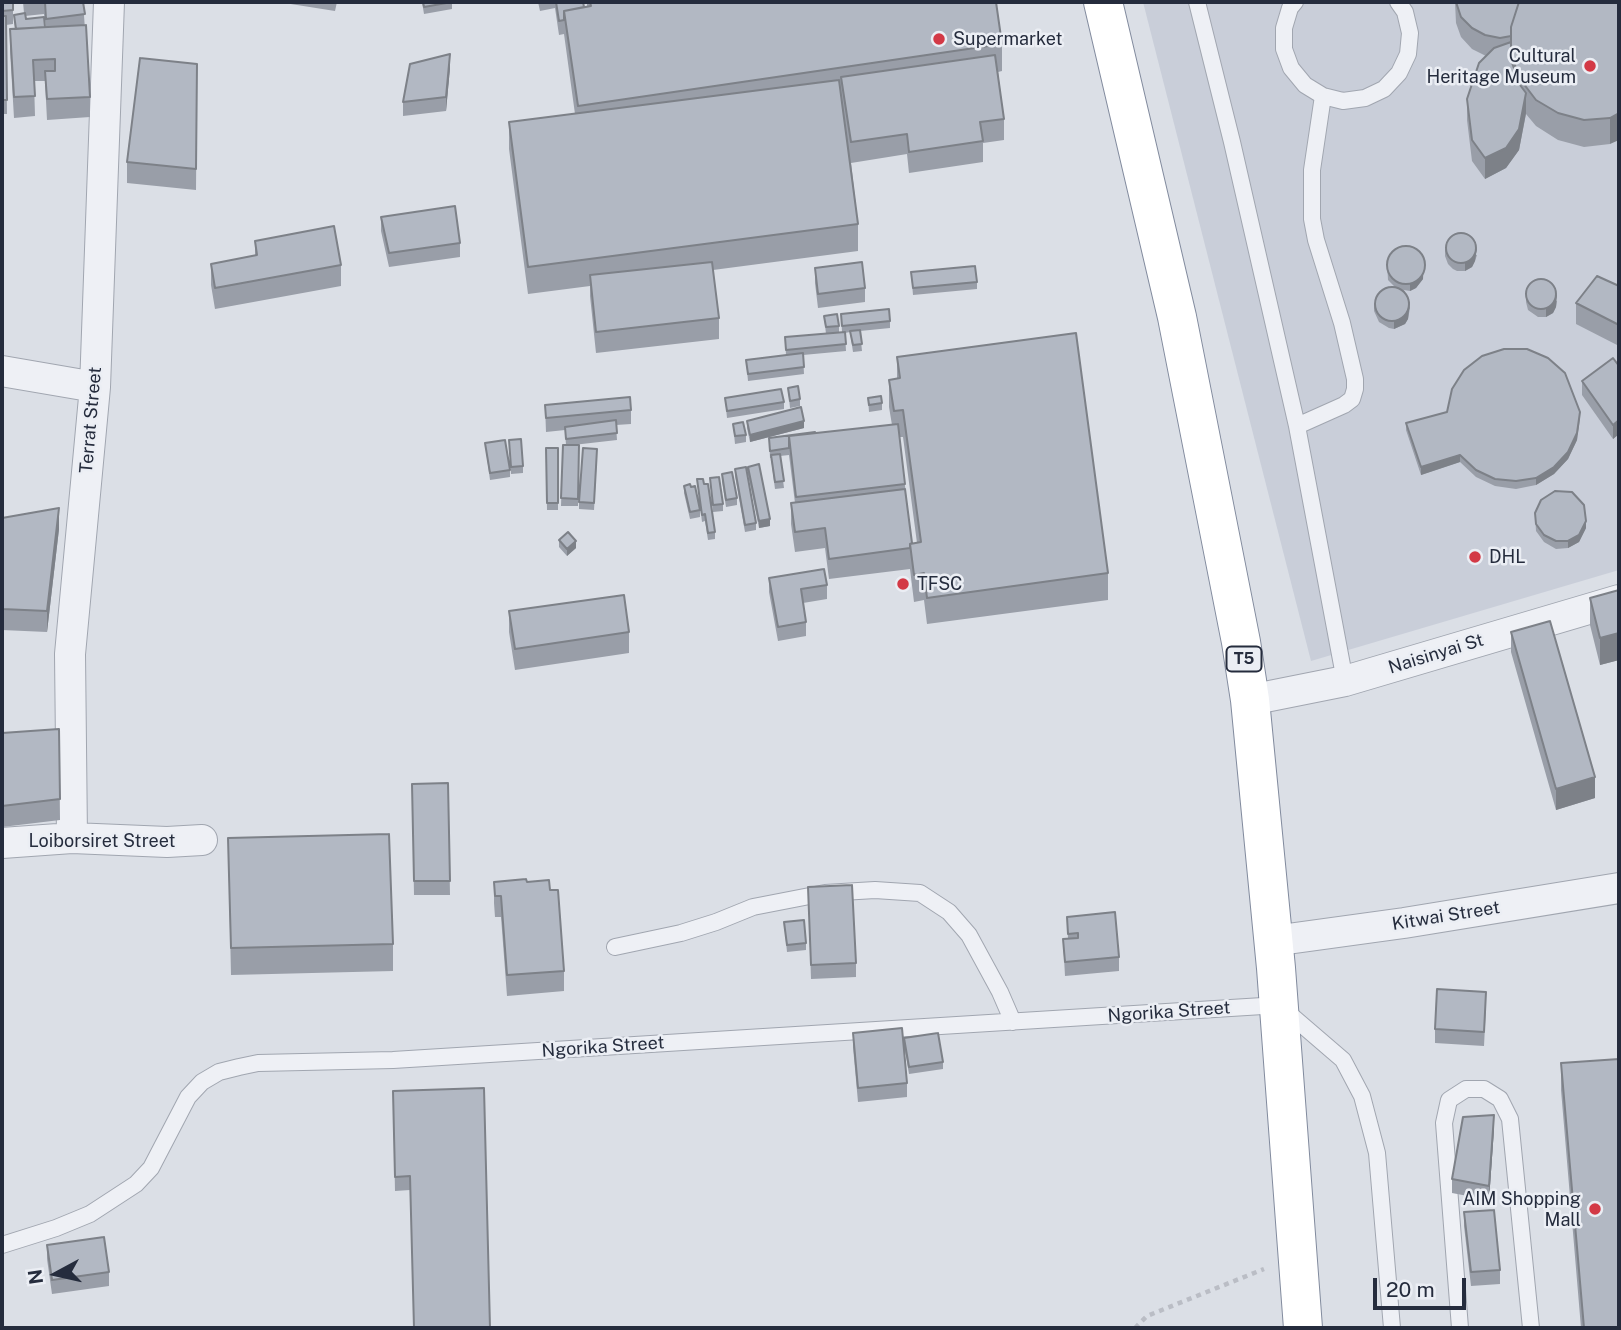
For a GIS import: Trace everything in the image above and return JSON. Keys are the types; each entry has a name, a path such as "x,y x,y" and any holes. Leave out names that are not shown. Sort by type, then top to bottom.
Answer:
{"highway":[{"name":"T5","path":"1103,2 1177,317 1241,642 1250,701 1279,1005 1303,1328"}],"street":[{"name":"Terrat Street","path":"72,838 70,654 95,387 109,2"},
{"path":"2,371 95,387"},
{"name":"Naisinyai St","path":"1250,701 1345,681 1619,600"},
{"name":"Loiborsiret Street","path":"2,843 72,838 202,841"},
{"name":"Kitwai Street","path":"1273,941 1619,888"}],"lane":[{"path":"1196,2 1232,142 1297,426 1345,681"},
{"path":"1294,2 1284,28 1284,49 1291,68 1305,85 1323,96 1343,101 1365,98 1384,89 1399,74 1408,54 1410,33 1405,12 1398,2"},
{"path":"1297,426 1344,405 1352,399 1355,389 1342,323 1312,219 1311,170 1323,96"},
{"path":"615,947 681,933 753,907 825,893 920,893 949,912 969,935 1013,1022"},
{"path":"1279,1005 1343,1060 1362,1096 1377,1153 1392,1328"},
{"name":"Ngorika Street","path":"2,1245 90,1214 136,1184 151,1168 188,1097 202,1082 219,1072 258,1063 393,1060 1279,1005"},
{"path":"1460,1328 1444,1123 1449,1100 1466,1089 1484,1089 1500,1098 1510,1119 1531,1328"}],"path":[{"path":"1135,1328 1147,1316 1297,1255"}],"shaded area":[{"path":"1143,2 1619,2 1619,570 1311,661"}],"building":[{"path":"2,2 13,2 13,10 2,11"},
{"path":"45,2 83,2 85,14 46,19"},
{"path":"423,2 452,2 424,7"},
{"path":"556,2 583,2 584,7 564,11 564,20 559,21"},
{"path":"590,2 996,2 1002,44 578,106 564,11 591,6"},
{"path":"1456,2 1519,2 1511,36 1500,38 1485,35 1472,28 1461,17"},
{"path":"1519,2 1619,2 1619,113 1610,118 1584,120 1558,113 1536,100 1520,79 1511,54 1511,27"},
{"path":"25,13 26,19 44,17 45,27 16,29 14,15"},
{"path":"2,16 6,16 7,100 2,100"},
{"path":"86,25 90,97 47,99 45,71 55,71 55,59 33,60 35,96 14,97 10,29"},
{"path":"1511,42 1511,60 1520,85 1526,93 1519,129 1506,148 1485,158 1472,140 1467,99 1479,63 1494,48"},
{"path":"450,54 446,97 403,102 410,64"},
{"path":"995,55 1004,119 980,122 983,141 909,152 907,134 851,142 841,77"},
{"path":"140,58 197,64 196,169 127,162"},
{"path":"839,80 858,224 528,267 509,122"},
{"path":"455,206 460,243 389,253 381,217"},
{"path":"334,226 341,265 215,288 211,264 257,255 255,241"},
{"path":"1461,233 1472,237 1476,248 1472,259 1461,263 1450,259 1446,248 1450,237"},
{"path":"1406,246 1419,252 1425,265 1419,278 1406,284 1393,278 1387,265 1393,252"},
{"path":"712,262 719,318 596,332 590,275"},
{"path":"862,262 865,288 818,294 815,268"},
{"path":"975,266 977,282 913,288 911,272"},
{"path":"1597,276 1619,286 1619,325 1576,303"},
{"path":"1541,279 1552,283 1556,294 1552,305 1541,309 1530,305 1526,294 1530,283"},
{"path":"1392,287 1404,292 1409,304 1404,316 1392,321 1380,316 1375,304 1380,292"},
{"path":"889,309 890,321 842,326 841,314"},
{"path":"837,314 839,326 826,327 824,316"},
{"path":"860,330 862,344 853,345 850,331"},
{"path":"845,332 846,344 786,350 785,337"},
{"path":"1076,333 1108,573 927,598 924,573 914,575 910,544 921,542 903,410 894,411 889,380 900,378 897,357"},
{"path":"1504,349 1527,349 1548,358 1565,373 1580,412 1577,433 1568,452 1554,467 1536,478 1516,481 1495,479 1476,470 1460,455 1421,467 1406,423 1447,412 1452,389 1464,370 1482,356"},
{"path":"803,353 804,367 748,374 746,360"},
{"path":"1613,358 1619,366 1619,420 1613,425 1582,381"},
{"path":"798,386 800,399 790,401 788,388"},
{"path":"781,389 784,402 727,411 725,398"},
{"path":"881,396 882,403 869,405 868,398"},
{"path":"630,397 631,410 546,418 545,405"},
{"path":"801,407 804,421 750,435 747,421"},
{"path":"616,420 617,433 566,439 565,427"},
{"path":"743,422 746,435 735,436 733,424"},
{"path":"898,424 905,484 796,497 789,436"},
{"path":"815,432 789,436 789,448 770,451 769,438"},
{"path":"521,439 523,466 511,467 509,440"},
{"path":"505,440 510,470 490,473 485,443"},
{"path":"563,445 579,445 578,499 561,498"},
{"path":"546,448 558,448 558,503 547,503"},
{"path":"583,448 597,449 594,503 579,502"},
{"path":"780,454 784,481 775,482 771,455"},
{"path":"759,464 770,519 759,521 748,467"},
{"path":"746,467 756,523 745,525 735,469"},
{"path":"732,472 737,498 726,500 722,474"},
{"path":"719,477 723,504 713,505 710,478"},
{"path":"697,479 703,479 704,484 708,484 715,532 708,533 705,514 702,515"},
{"path":"690,484 691,487 695,486 700,510 690,512 684,486"},
{"path":"905,489 912,543 910,548 829,559 825,528 795,532 791,503"},
{"path":"1555,491 1572,492 1584,505 1586,521 1579,535 1568,541 1556,541 1544,535 1536,524 1535,513 1541,500"},
{"path":"59,508 47,611 2,609 2,518"},
{"path":"568,532 576,541 567,549 559,540"},
{"path":"824,569 827,585 801,589 806,622 778,627 769,578"},
{"path":"1619,590 1619,633 1600,638 1590,598"},
{"path":"624,595 629,632 515,649 509,611"},
{"path":"1550,621 1595,777 1556,789 1511,632"},
{"path":"59,729 60,799 2,806 2,733"},
{"path":"448,783 450,881 414,881 412,784"},
{"path":"389,834 393,944 231,948 228,838"},
{"path":"526,879 527,882 549,880 550,890 558,890 564,971 507,975 501,896 495,896 494,882"},
{"path":"852,885 856,963 811,965 808,887"},
{"path":"1115,912 1119,957 1065,962 1063,939 1078,938 1078,933 1068,934 1067,917"},
{"path":"804,920 806,943 787,945 784,922"},
{"path":"1437,989 1486,992 1484,1032 1435,1029"},
{"path":"902,1028 907,1083 858,1088 853,1033"},
{"path":"938,1033 943,1062 909,1067 904,1038"},
{"name":"AIM Shopping Mall","path":"1619,1059 1619,1328 1584,1328 1561,1063"},
{"path":"484,1088 490,1328 414,1328 410,1176 395,1177 393,1091"},
{"path":"1494,1115 1489,1186 1452,1179 1463,1117"},
{"path":"1494,1210 1500,1270 1471,1272 1464,1212"},
{"path":"104,1237 109,1272 52,1280 47,1245"}],"place":[{"name":"Supermarket","path":"939,39"},
{"name":"Cultural Heritage Museum","path":"1590,66"},
{"name":"DHL","path":"1475,557"},
{"name":"TFSC","path":"903,584"},
{"name":"AIM Shopping Mall","path":"1595,1209"}]}
